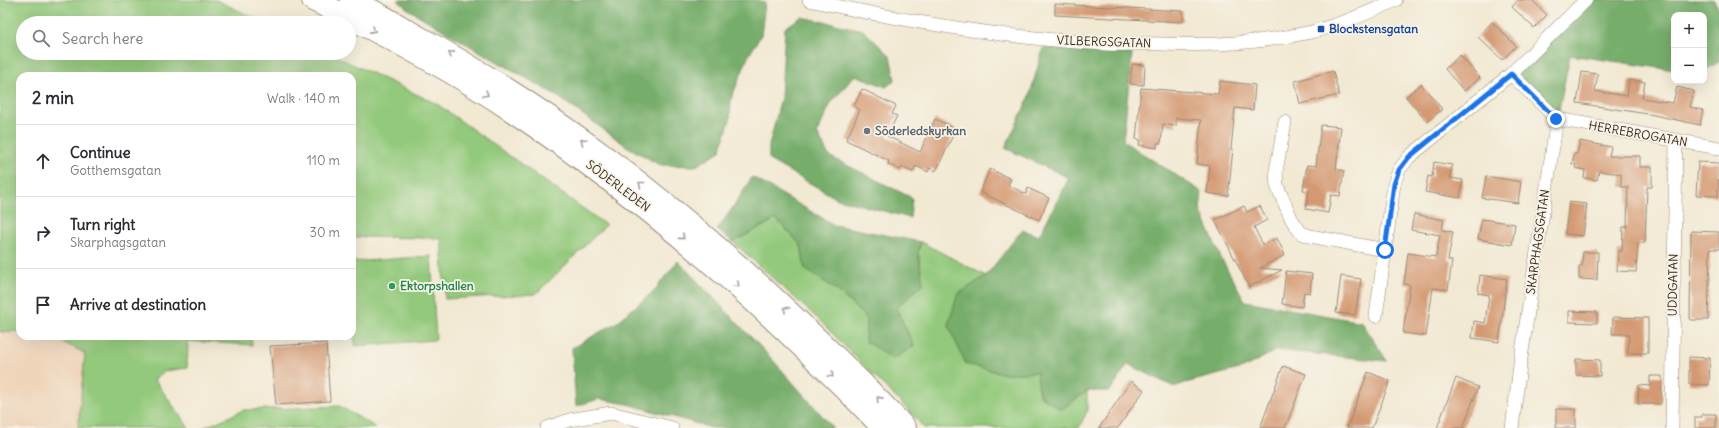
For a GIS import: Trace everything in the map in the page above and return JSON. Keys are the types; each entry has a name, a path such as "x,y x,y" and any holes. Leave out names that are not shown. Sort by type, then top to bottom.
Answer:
{"highway":[{"name":"SÖDERLEDEN","path":"313,0 346,16"},
{"name":"SÖDERLEDEN","path":"351,0 458,58 519,96 615,163 662,200 736,263 815,336 873,393 905,428"},
{"name":"SÖDERLEDEN","path":"356,21 451,73 513,111 586,161 656,215 742,289 804,348 883,428"}],"street":[{"name":"VILBERGSGATAN","path":"809,0 985,32 1107,44 1217,45 1270,40 1312,32 1353,19 1381,3 1396,0"},
{"path":"1376,316 1394,184 1399,170 1409,157 1511,74 1586,0"},
{"path":"1511,74 1556,119"},
{"name":"HERREBROGATAN","path":"1556,119 1719,148"},
{"name":"SKARPHAGSGATAN","path":"1512,428 1556,119"},
{"path":"1285,122 1276,171 1277,186 1292,220 1301,232 1310,236 1385,250"},
{"name":"UDDGATAN","path":"1672,428 1676,141"},
{"path":"547,428 569,420 610,412 672,428"}],"shaded area":[{"path":"16,331 16,340 58,340 85,353 78,428 0,428 0,332"}],"green space":[{"path":"0,0 216,0 250,16 16,16 16,60 344,60 437,104 606,225 536,294 445,299 441,238 356,237 356,72 16,72 16,331 0,332"},
{"path":"397,0 757,0 765,3 761,35 748,57 731,99 730,120 720,151 696,166 660,165 628,147 554,94 408,9"},
{"path":"1586,0 1714,0 1719,10 1719,62 1707,69 1707,12 1671,12 1671,70 1570,55 1557,119 1511,74"},
{"path":"801,17 863,30 890,56 895,80 886,87 855,75 831,103 817,133 829,156 912,198 910,218 838,199 769,160 769,146 781,98 785,28"},
{"path":"1043,48 1132,54 1123,141 1202,192 1200,210 1221,258 1245,301 1362,322 1387,361 1277,350 1243,368 1174,387 1128,364 1110,391 1087,391 1061,410 1039,395 1037,372 1005,374 966,364 948,325 958,294 986,276 1022,230 1039,236 1069,178 1005,148 1029,98"},
{"path":"752,177 834,225 921,242 918,252 923,284 896,308 914,346 893,359 865,341 866,318 837,290 805,269 801,245 776,219 733,242 717,230"},
{"path":"776,219 801,245 805,269 837,290 866,318 914,346 896,308 923,284 918,252 921,242 986,276 958,294 1005,374 1037,372 1061,409 1087,391 1087,411 1079,428 924,428 818,319 733,242"},
{"name":"Ektorpshallen","path":"431,256 436,340 355,346 356,262"},
{"path":"678,261 771,358 833,428 712,428 628,404 599,399 576,406 572,348 616,323 654,291"},
{"path":"58,340 251,340 252,345 188,341 187,368 165,371 154,379 189,428 78,428 85,353"},
{"path":"339,406 377,428 203,428 244,410"}],"building":[{"path":"1518,0 1532,0 1547,15 1534,28 1512,7"},
{"path":"1055,4 1183,11 1183,22 1055,15"},
{"path":"1492,22 1516,46 1502,60 1478,37"},
{"path":"1460,55 1480,78 1464,91 1445,69"},
{"path":"1132,64 1145,65 1144,85 1130,84"},
{"path":"1333,71 1339,95 1300,104 1295,81"},
{"path":"1582,72 1598,74 1595,91 1627,96 1629,80 1645,82 1642,98 1673,103 1677,87 1694,91 1690,107 1703,110 1700,125 1654,115 1577,103"},
{"path":"1220,81 1255,85 1253,110 1235,108 1231,149 1233,149 1228,196 1207,193 1210,166 1197,164 1201,120 1176,118 1176,126 1163,124 1161,143 1157,143 1157,148 1139,145 1140,140 1136,139 1141,88 1218,94"},
{"path":"1421,84 1442,109 1427,122 1406,97"},
{"name":"Söderledskyrkan","path":"862,89 896,106 892,114 897,116 887,136 920,152 935,119 956,129 936,171 930,168 928,172 916,166 913,172 902,167 900,170 888,164 889,161 846,140 860,110 854,106"},
{"path":"1321,125 1341,127 1336,169 1344,171 1340,196 1331,195 1328,213 1306,209 1309,191 1303,190 1307,165 1316,166"},
{"path":"1580,141 1611,147 1609,156 1640,156 1640,167 1652,167 1652,187 1647,187 1645,243 1638,243 1636,272 1617,271 1618,251 1622,251 1623,227 1627,227 1628,187 1621,187 1621,174 1599,171 1597,180 1584,178 1585,170 1575,168 1576,165 1572,164 1574,154 1577,154"},
{"path":"1434,162 1452,165 1450,178 1463,180 1460,198 1425,192 1428,176 1432,177"},
{"path":"1698,162 1719,163 1718,196 1696,195"},
{"path":"990,169 1011,179 1008,185 1026,194 1028,188 1049,198 1039,220 980,192"},
{"path":"1486,176 1521,182 1518,203 1482,198"},
{"path":"1569,202 1587,204 1583,236 1565,234"},
{"path":"1244,206 1247,212 1260,206 1267,220 1254,227 1263,245 1277,238 1285,255 1260,268 1282,270 1249,287 1215,220"},
{"path":"1414,214 1444,220 1442,230 1453,232 1448,260 1452,261 1448,290 1433,288 1426,336 1403,333 1410,285 1404,284 1408,253 1436,257 1440,235 1411,230"},
{"path":"1482,219 1515,224 1512,245 1478,239"},
{"path":"1691,231 1719,232 1719,249 1710,249 1708,320 1690,320"},
{"path":"1583,252 1598,252 1597,280 1579,279 1579,266 1582,266"},
{"path":"1286,271 1312,274 1310,293 1304,292 1302,307 1282,304"},
{"path":"1480,275 1507,279 1499,342 1472,338 1474,321 1485,323 1489,295 1478,293"},
{"path":"1341,276 1361,279 1355,315 1336,313"},
{"path":"1569,311 1597,312 1597,323 1569,322"},
{"path":"1613,317 1648,318 1648,353 1628,353 1629,334 1612,334"},
{"path":"326,343 330,401 276,405 270,346"},
{"path":"1689,357 1710,358 1709,385 1689,384"},
{"path":"1576,359 1600,360 1600,376 1576,375"},
{"path":"1283,366 1306,374 1285,428 1260,428"},
{"path":"1368,372 1390,381 1372,428 1347,428"},
{"path":"1650,376 1662,376 1661,404 1638,404 1639,385 1650,386"},
{"path":"1456,378 1478,387 1463,428 1437,428"},
{"path":"1131,381 1144,390 1118,428 1099,428"},
{"path":"1556,409 1576,409 1576,428 1556,428"},
{"path":"1702,414 1716,414 1716,428 1695,428 1695,417 1702,417"}],"place":[{"name":"Blockstensgatan","path":"1321,29"},
{"name":"Söderledskyrkan","path":"867,131"},
{"name":"Ektorpshallen","path":"392,286"}],"route":[{"path":"1385,250 1394,184 1399,170 1409,157 1511,74 1556,119"}]}
